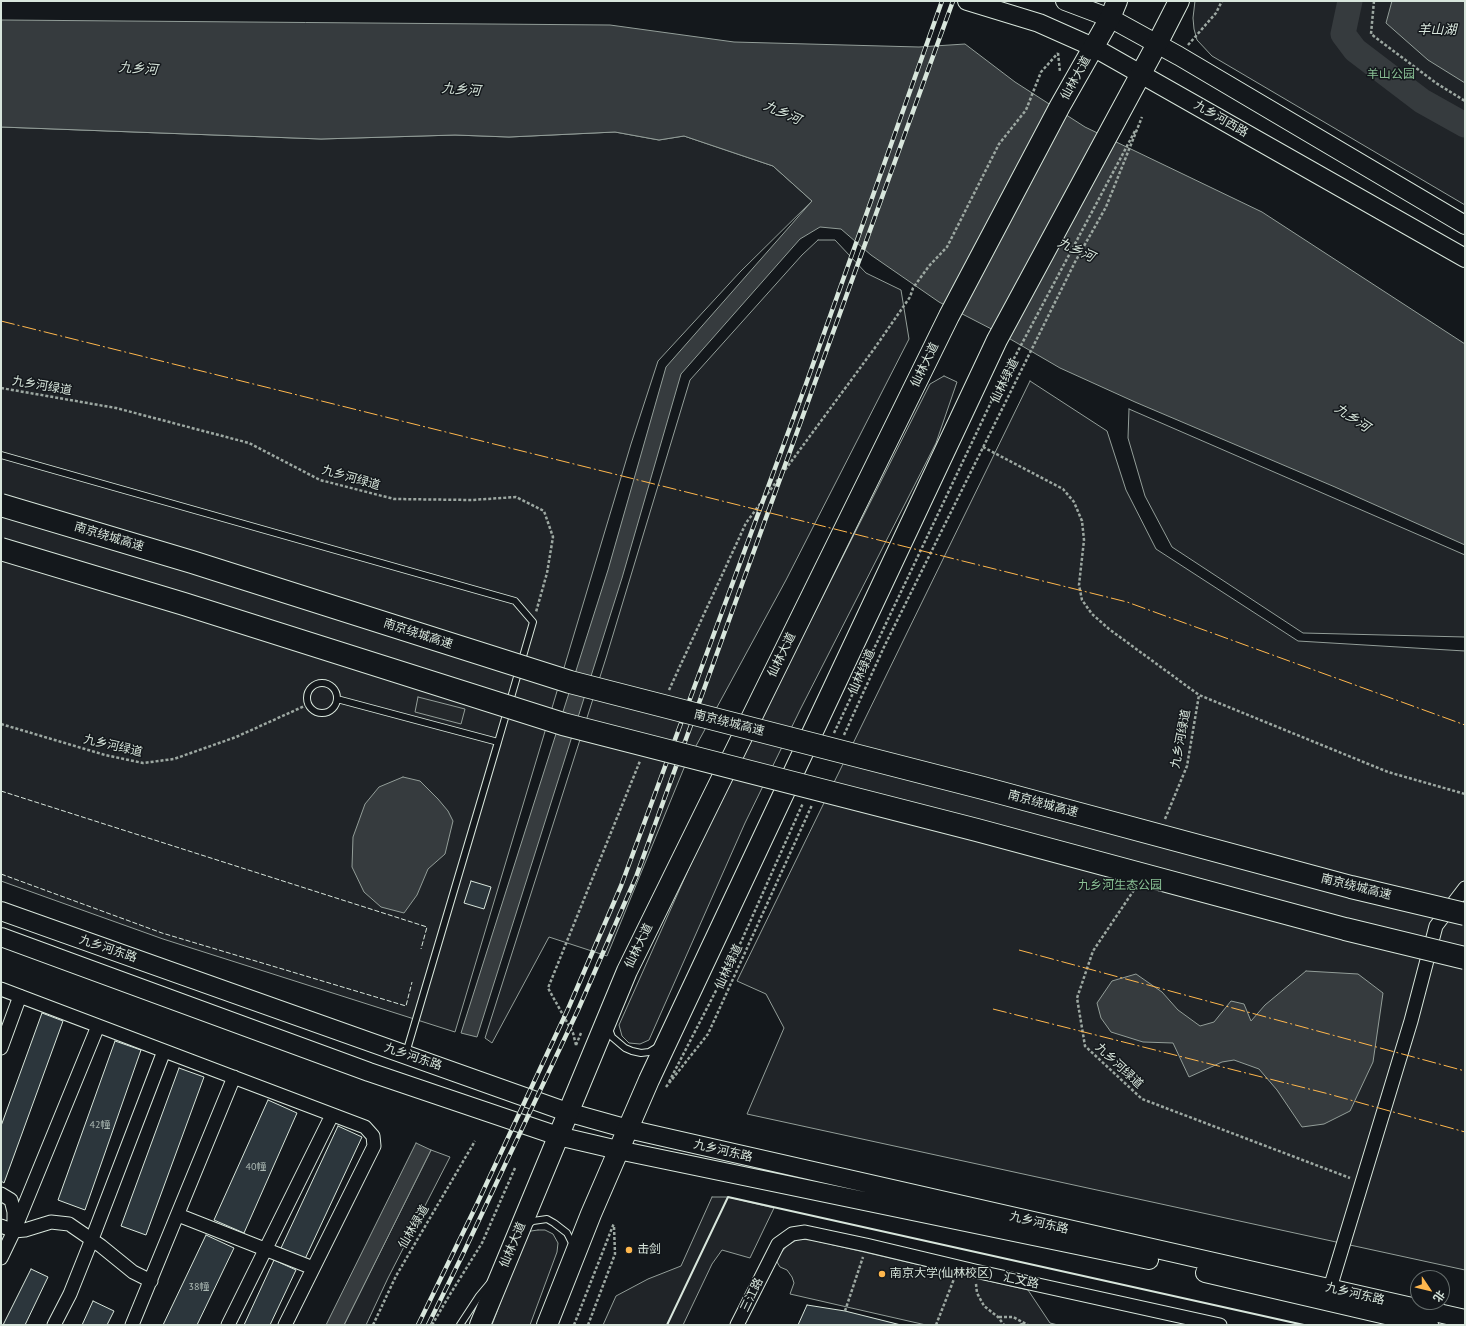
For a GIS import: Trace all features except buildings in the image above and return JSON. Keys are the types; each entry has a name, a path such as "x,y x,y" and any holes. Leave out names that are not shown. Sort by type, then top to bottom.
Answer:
{"highway":[{"name":"南京绕城高速","path":"1,505 200,564 570,682 983,788 1351,887 1465,914"},
{"path":"1,549 184,604 563,724 977,830 1345,929 1465,958"}],"main road":[{"name":"九乡河西路","path":"968,1 1039,23 1093,47 1465,258"},
{"path":"1065,1 1113,9 1157,44 1465,225"},
{"path":"547,1325 618,1150 649,1080 997,340 1179,1"},
{"name":"仙林大道","path":"480,1325 606,1017 627,971 949,316 1113,9"},
{"name":"九乡河东路","path":"1,912 567,1112 628,1129 1465,1319"},
{"name":"九乡河东路","path":"1,937 369,1072 558,1136 618,1150 1150,1260 1430,1325"}],"street":[{"path":"1330,1288 1411,1021 1436,926 1465,888"},
{"path":"1,989 365,1127 373,1136 374,1146 285,1325"},
{"path":"1,1048 20,996"},
{"path":"1,1258 14,1232 98,1026"},
{"path":"54,1325 70,1294 164,1051"},
{"path":"132,1325 234,1077"},
{"path":"228,1325 332,1115"},
{"path":"1,1194 11,1200 14,1212 14,1232"},
{"path":"178,1216 314,1268"},
{"path":"1,1226 14,1232 51,1222 69,1224 92,1239 133,1272 151,1281"},
{"name":"汇文路","path":"767,1266 778,1244 792,1234 805,1232 1220,1325"},
{"name":"三江路","path":"737,1325 767,1266"}],"lane":[{"path":"1,455 515,601 533,622 406,1055"},
{"path":"322,683 331,686 335,690 337,699 333,708 325,713 315,711 309,704 307,700 309,690 313,686 322,683"},
{"path":"337,699 498,742"},
{"path":"606,1017 612,1036 625,1048 632,1051 641,1053 649,1052 668,1040"},
{"path":"518,1233 532,1221 547,1219 567,1233 573,1243 574,1256"},
{"path":"460,1325 478,1296 504,1266"}],"path":[{"path":"1179,56 1216,13 1222,1"},
{"path":"1374,1 1371,34 1436,82 1465,101"},
{"path":"667,697 678,668 746,523 874,349 910,298 913,288 929,266 947,248 999,144 1026,110 1041,72 1058,53"},
{"name":"仙林绿道","path":"834,734 994,396 1142,117 1106,207 1074,262 884,647 842,739"},
{"name":"九乡河绿道","path":"1,388 116,408 249,443 320,480 394,499 472,500 516,497 544,511 553,537 547,573 533,622"},
{"name":"九乡河绿道","path":"983,447 1063,489 1074,502 1082,521 1084,540 1079,585 1082,600 1092,614 1109,629 1199,695 1388,772 1465,794"},
{"name":"九乡河绿道","path":"1163,823 1187,766 1199,695"},
{"name":"九乡河绿道","path":"1,724 105,755 143,763 174,759 236,737 309,704"},
{"path":"576,1046 572,1033 548,988 643,755"},
{"name":"仙林绿道","path":"805,799 741,942 692,1034 666,1087 708,1034 812,804"},
{"name":"九乡河绿道","path":"1137,886 1093,951 1077,998 1085,1046 1142,1099 1362,1183"},
{"name":"仙林绿道","path":"373,1325 396,1276 475,1141"},
{"path":"432,1325 448,1296 482,1243 516,1168"},
{"path":"574,1325 614,1223 615,1254 588,1325"},
{"path":"845,1311 866,1245"},
{"path":"936,1325 958,1267"},
{"path":"975,1271 977,1293 984,1306 998,1317 1004,1325"},
{"path":"998,1317 1013,1317 1027,1324"},
{"path":"1020,1325 1027,1324"}],"green space":[{"name":"羊山公园","path":"1195,1 1465,1 1465,205 1212,56 1197,40 1193,18"},
{"path":"1,127 321,139 455,135 509,137 615,132 659,140 684,136 773,166 812,201 740,272 658,361 631,444 455,1032 163,939 1,881"},
{"path":"818,240 835,240 866,273 901,290 909,339 786,580 684,768 607,956 549,937 492,1043 485,1038 606,658 690,380 802,255"},
{"path":"944,376 957,382 936,443 800,710 745,823 649,1040 640,1044 629,1043 622,1036 619,1025 715,810 930,384"},
{"name":"九乡河生态公园","path":"1030,381 1107,431 1126,490 1156,549 1298,641 1465,651 1465,1270 747,1114 784,1028 766,994 737,981"},
{"path":"1129,409 1465,555 1465,637 1303,633 1172,547 1145,496 1128,438"},
{"path":"431,1150 450,1157 388,1278 366,1325 344,1325"},
{"path":"712,1197 728,1197 774,1208 750,1258 722,1250 712,1264 683,1325 603,1325 616,1296 648,1279 681,1266"},
{"path":"545,1230 553,1234 558,1243 557,1252 530,1325 492,1325 525,1237 531,1231"},
{"path":"798,1239 812,1240 1028,1290 1050,1323 1058,1325 926,1325 790,1294 794,1283 792,1277 787,1270 780,1267 777,1262 778,1256 787,1246"}],"shaded area":[{"path":"418,697 465,709 461,724 415,712"}],"water":[{"name":"羊山湖","path":"1392,1 1465,1 1465,83 1428,60 1386,23"},
{"name":"九乡河","path":"1,20 610,25 734,42 919,47 965,44 1015,82 1085,127 1262,212 1465,344 1465,545 1060,368 1005,336 939,302 871,255 841,229 820,227 800,239 681,374 622,578 477,1037 461,1033 608,570 666,367 812,201 773,166 684,136 659,140 615,132 509,137 455,135 321,139 1,127"},
{"path":"403,777 420,781 448,811 453,821 445,854 428,869 417,895 404,913 381,907 364,892 352,867 353,837 365,804 379,787"},
{"path":"1306,971 1358,974 1383,993 1373,1062 1350,1111 1324,1124 1302,1127 1277,1090 1259,1069 1234,1060 1222,1062 1189,1077 1173,1043 1143,1042 1111,1032 1101,1018 1097,1003 1112,981 1136,974 1162,992 1178,1010 1200,1026 1214,1022 1231,1001 1244,1004 1251,1021 1265,1005"},
{"path":"416,1143 431,1150 344,1325 326,1325"}],"waterway":[{"path":"1350,1 1343,34 1355,50 1422,101 1465,125"}],"railway":[{"path":"418,1325 477,1204 568,1009 621,886 806,384 942,1"},
{"path":"428,1325 578,1010 636,877 953,1"}],"fence":[{"path":"1,791 427,927 421,949"},
{"path":"1,874 162,933 406,1006 412,982"}],"wall":[{"path":"667,1325 728,1197 1304,1325"}],"power":[{"path":"1,321 1127,602 1465,725"},
{"path":"1019,950 1465,1071"},
{"path":"993,1009 1325,1093 1465,1132"}],"place":[{"name":"击剑","path":"629,1250"},
{"name":"南京大学(仙林校区)","path":"882,1274"}]}
